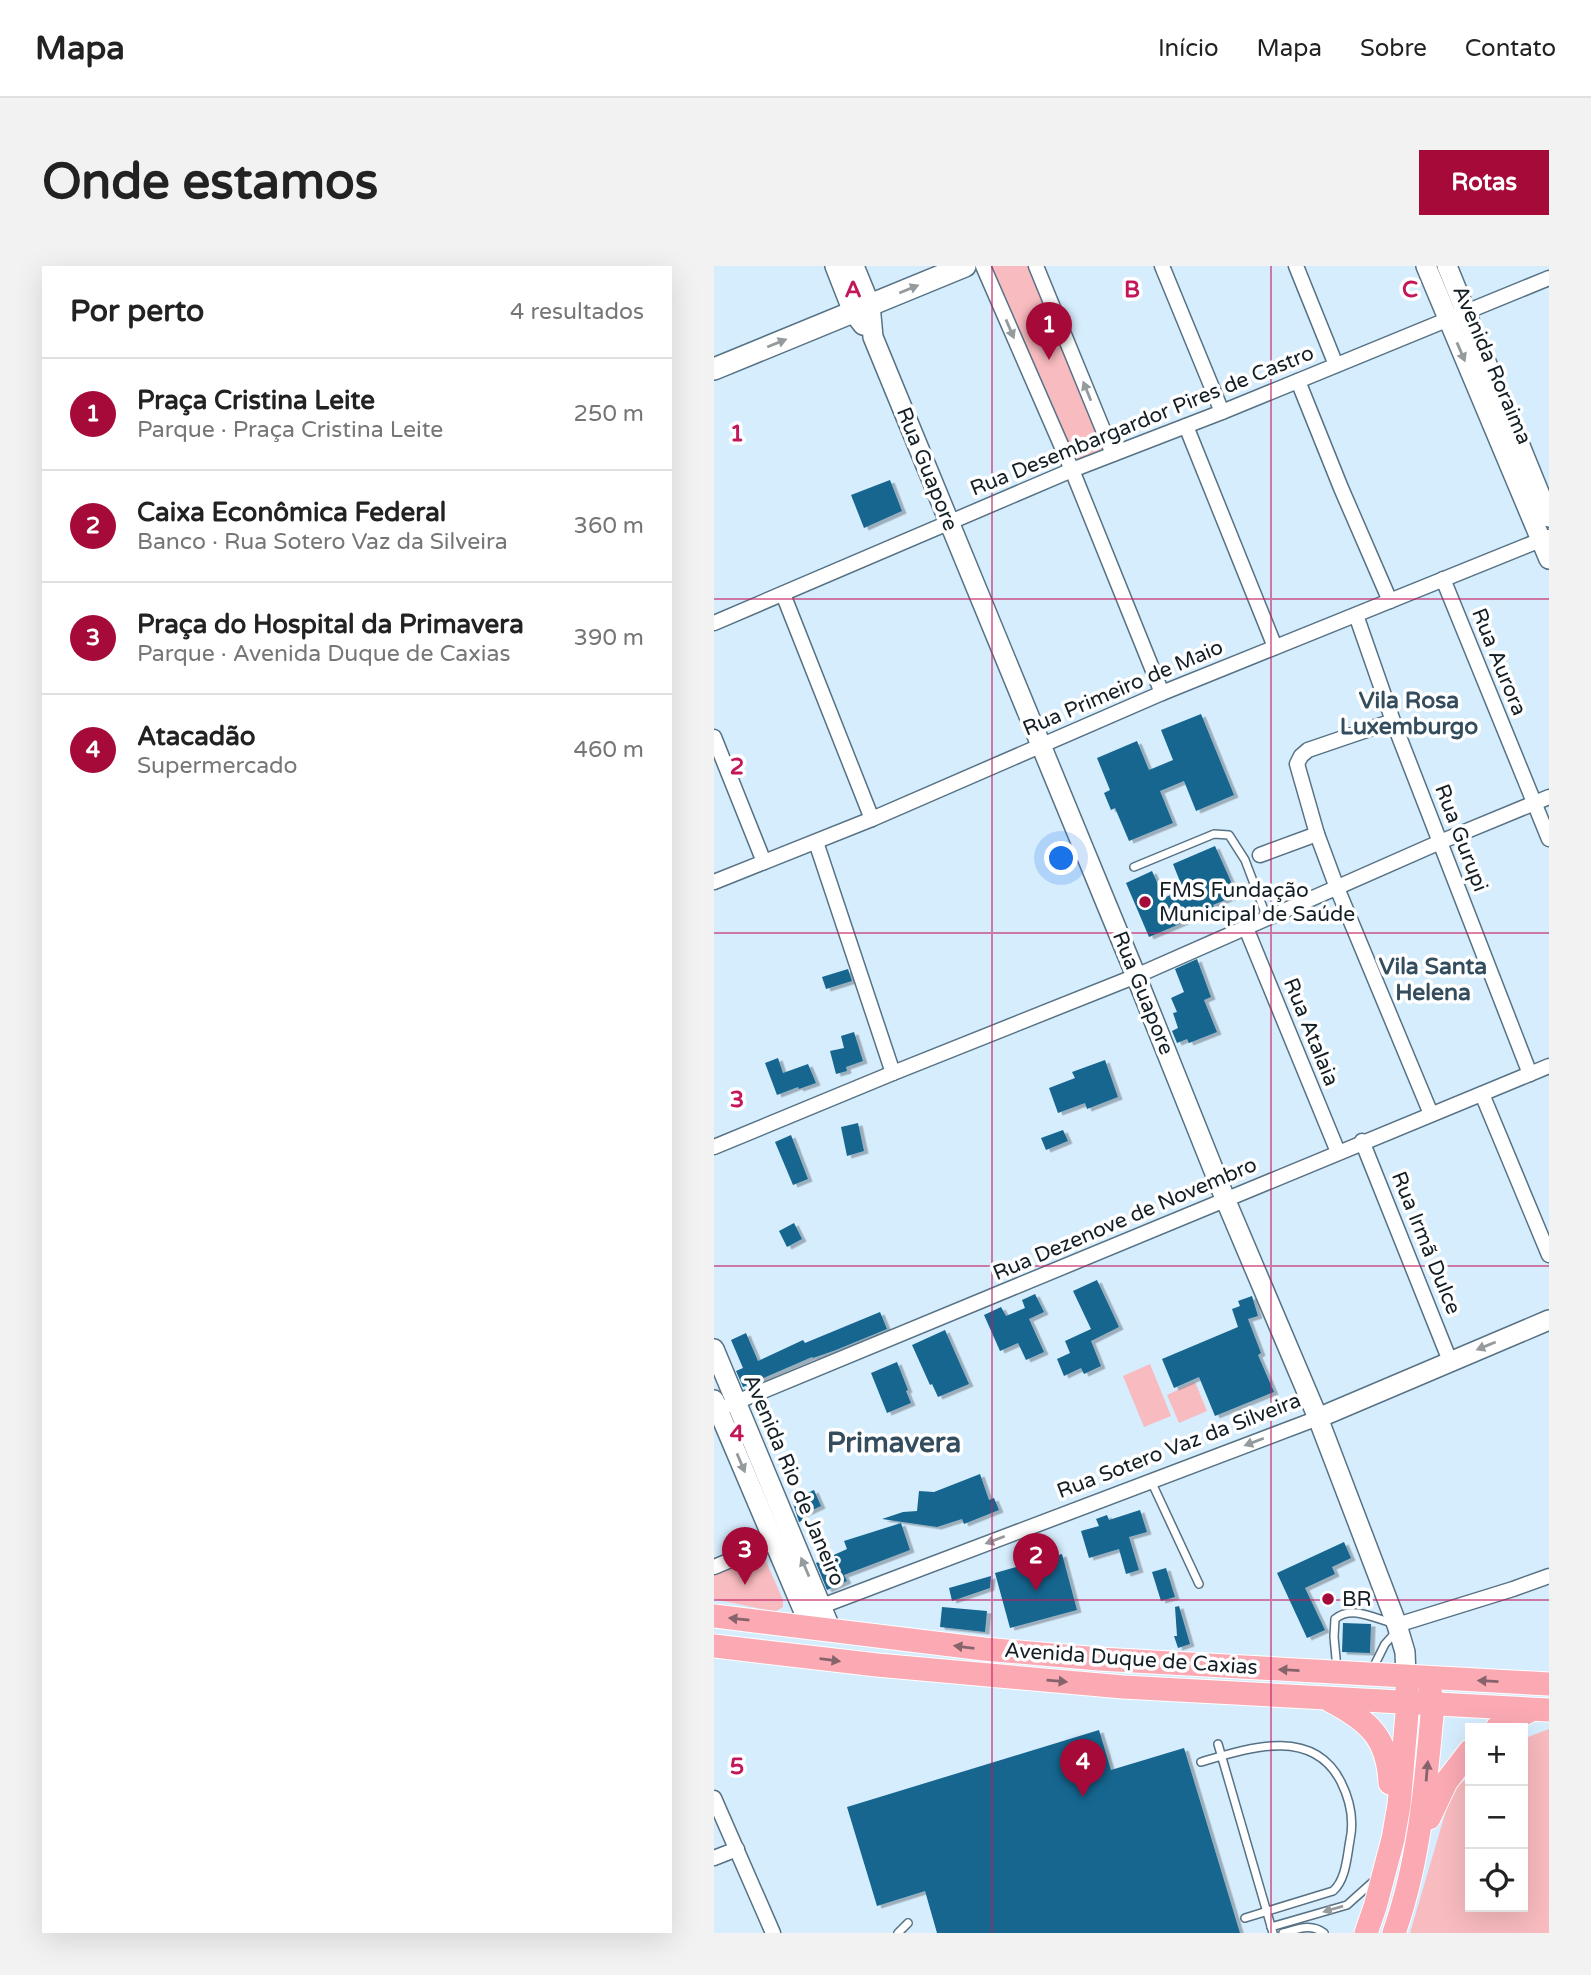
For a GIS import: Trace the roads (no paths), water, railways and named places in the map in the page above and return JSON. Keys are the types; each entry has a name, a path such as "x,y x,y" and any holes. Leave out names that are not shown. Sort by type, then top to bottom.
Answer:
{"main road":[{"path":"714,369 965,266"},
{"name":"Avenida Duque de Caxias","path":"714,1616 984,1649 1099,1659 1549,1684"},
{"name":"Avenida Duque de Caxias","path":"714,1646 877,1665 1096,1684 1541,1710"},
{"path":"1366,1933 1399,1805 1408,1702 1417,1677"},
{"path":"1394,1933 1407,1896 1426,1791 1433,1704 1417,1677"},
{"path":"1325,1698 1357,1715 1379,1738 1387,1754 1392,1839"},
{"path":"1509,1723 1541,1710"},
{"path":"1418,1844 1446,1782 1465,1757"}],"street":[{"name":"Rua Guapore","path":"835,266 861,309 873,337 1318,1418 1405,1652 1417,1677"},
{"name":"Rua Guapore","path":"854,266 861,309"},
{"path":"983,266 1072,470 1162,693"},
{"path":"1036,266 1113,454"},
{"path":"1162,266 1222,412"},
{"path":"1296,266 1336,365"},
{"name":"Avenida Roraima","path":"1426,266 1457,316 1549,517"},
{"name":"Avenida Roraima","path":"1447,266 1457,316 1545,538 1549,559"},
{"name":"Rua Desembargardor Pires de Castro","path":"714,623 1072,470 1222,412 1549,278"},
{"path":"1298,381 1390,601"},
{"path":"1186,426 1275,647"},
{"name":"Rua Primeiro de Maio","path":"714,882 816,842 1162,693 1545,538"},
{"name":"Rua Aurora","path":"1443,579 1549,839"},
{"path":"783,594 872,818"},
{"name":"Rua Gurupi","path":"1356,615 1392,721 1530,1074"},
{"path":"1392,721 1308,750 1301,755 1297,764 1317,834 1337,888 1431,1114"},
{"path":"714,737 764,862"},
{"path":"714,1147 1136,976 1549,797"},
{"path":"1260,855 1317,834"},
{"path":"816,842 893,1073"},
{"name":"Rua Atalaia","path":"1246,928 1338,1152"},
{"name":"Rua Dezenove de Novembro","path":"715,1404 737,1403 1362,1141 1549,1066"},
{"path":"1482,1094 1549,1255"},
{"name":"Rua Irmã Dulce","path":"1362,1141 1450,1361"},
{"name":"Rua Sotero Vaz da Silveira","path":"822,1606 1318,1418 1549,1320"},
{"name":"Avenida Rio de Janeiro","path":"714,1349 822,1606 821,1628"},
{"name":"Avenida Rio de Janeiro","path":"715,1404 774,1542 821,1628"},
{"path":"714,1567 774,1542"},
{"path":"1398,1628 1549,1576"},
{"path":"714,1798 774,1933"},
{"path":"714,1858 737,1849"}],"lane":[{"path":"1134,867 1214,834 1229,835 1245,860 1267,918"},
{"path":"1151,1481 1199,1584"},
{"path":"1337,1673 1335,1619 1341,1614 1356,1612 1398,1628 1385,1644 1370,1674"},
{"path":"1219,1744 1272,1930 1347,1905 1384,1871"},
{"path":"1201,1762 1266,1745 1313,1752 1325,1758 1345,1791 1351,1810 1352,1832 1348,1855 1337,1887 1333,1891 1245,1919"},
{"path":"898,1933 908,1923"},
{"path":"1283,1933 1310,1927 1324,1933"}],"place":[{"name":"Praça Cristina Leite","path":"1049,360"},
{"name":"FMS Fundação Municipal de Saúde","path":"1145,902"},
{"name":"Praça do Hospital da Primavera","path":"745,1585"},
{"name":"Caixa Econômica Federal","path":"1036,1591"},
{"name":"BR","path":"1328,1599"},
{"name":"Atacadão","path":"1083,1797"}],"district":[{"name":"Vila Rosa Luxemburgo","path":"1409,714"},
{"name":"Vila Santa Helena","path":"1433,980"},
{"name":"Primavera","path":"894,1443"}]}
